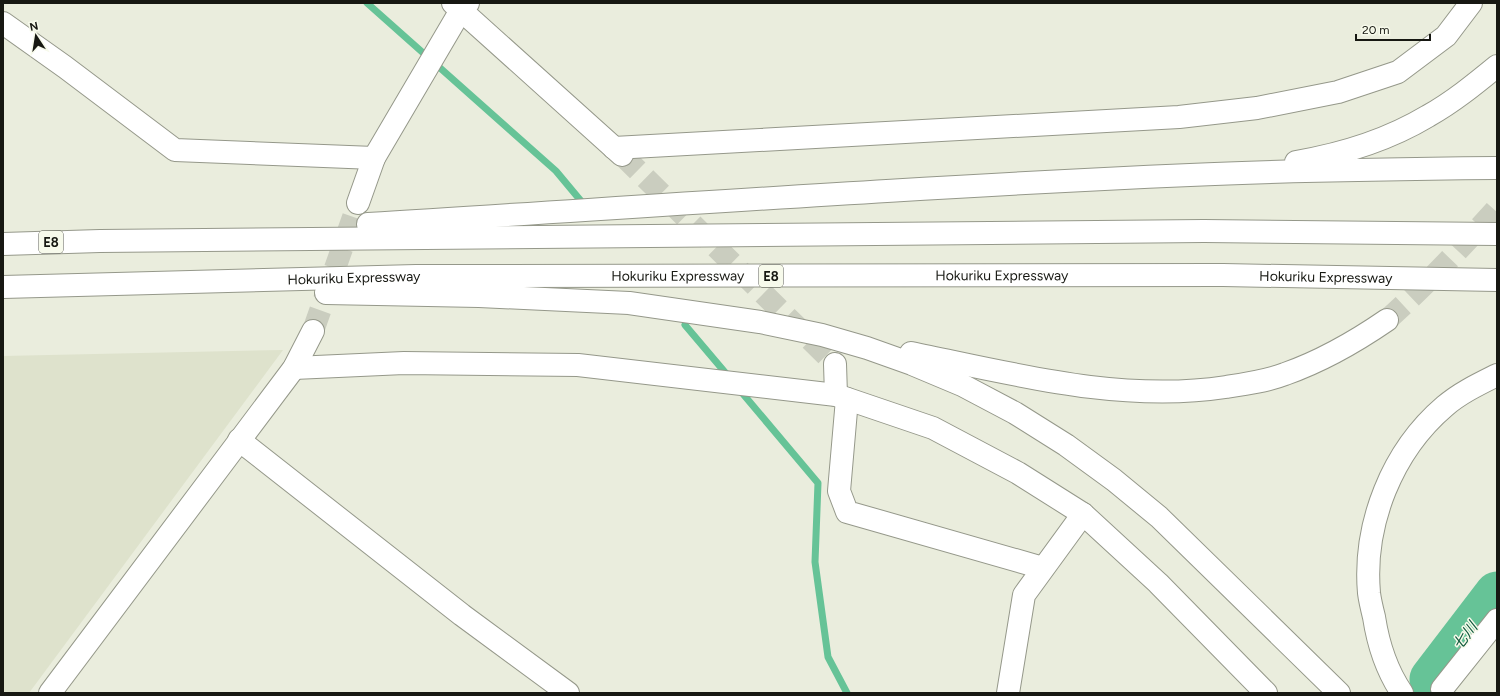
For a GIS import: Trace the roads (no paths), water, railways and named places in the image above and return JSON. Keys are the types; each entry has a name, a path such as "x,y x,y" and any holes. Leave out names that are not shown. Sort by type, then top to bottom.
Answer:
{"main road":[{"path":"358,203 374,158 461,6 618,152 1179,117 1257,108 1338,92 1398,72 1446,36 1471,3"},
{"path":"3,23 65,67 175,150 374,158"},
{"path":"100,241 1192,174 1251,169 1348,151 1392,135 1429,116 1466,91 1497,66"},
{"path":"1192,174 1497,168"},
{"name":"E8","path":"3,244 100,241 1196,231 1497,234"},
{"name":"Hokuriku Expressway","path":"3,287 424,276 1223,275 1497,280"},
{"path":"46,286 479,296 629,302 760,322 1055,381 1108,389 1160,392 1206,390 1245,384 1284,374 1324,358 1355,342 1387,320"},
{"path":"50,693 294,368 313,331"},
{"path":"822,335 867,348 912,364 962,386 1015,413 1066,445 1114,480 1159,517 1339,693"},
{"path":"294,368 404,363 578,365 841,397 933,428 1018,473 1083,514 1158,582 1266,693"},
{"path":"836,364 841,397 839,492 847,512 1043,568"},
{"path":"1402,693 1384,656 1375,625 1369,593 1369,558 1374,524 1384,490 1400,458 1420,431 1445,406 1476,385 1497,375"},
{"path":"239,440 462,616 568,693"},
{"path":"1008,693 1024,595 1083,514"},
{"path":"1442,689 1497,620"}],"waterway":[{"path":"367,3 556,171 581,201"},
{"path":"685,325 729,377"},
{"path":"738,388 818,483 815,562 828,657 847,693"},
{"name":"七川","path":"1432,679 1497,594"}],"tunnel":[{"path":"622,155 835,364"},
{"path":"313,331 358,203"},
{"path":"1387,320 1444,266 1497,208"}]}
